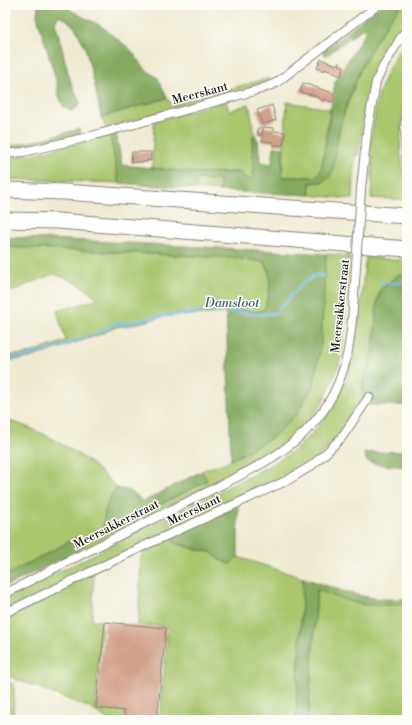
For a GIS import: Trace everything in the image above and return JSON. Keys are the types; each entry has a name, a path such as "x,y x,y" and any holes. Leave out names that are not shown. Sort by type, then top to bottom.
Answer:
{"highway":[{"path":"5,190 72,192 407,216"},
{"path":"5,220 58,221 407,249"}],"street":[{"name":"Meerskant","path":"5,154 23,152 84,138 276,84 378,5"},
{"name":"Meersakkerstraat","path":"5,594 125,532 241,475 281,453 306,432 326,406 345,367 350,343 366,132 376,82 383,67 403,34 407,31"},
{"path":"407,114 405,128 407,166"},
{"name":"Meerskant","path":"5,612 294,476 311,466 342,437 369,397"}],"green space":[{"path":"38,5 66,5 70,10 101,26 130,49 146,70 158,78 167,98 101,117 85,47 76,29 66,19 58,16 55,23 71,83 80,102 78,107 71,111 64,107 59,96 57,83 37,16"},
{"path":"382,5 401,6 373,46 358,76 346,107 340,129 333,171 326,180 310,183 309,195 220,191 219,180 198,179 196,189 119,183 110,135 116,133 122,165 200,173 238,172 243,174 243,178 254,179 252,156 253,136 255,135 258,140 260,162 272,164 274,147 283,148 282,177 315,177 320,172 322,166 335,82 366,31 363,28 326,56 322,51"},
{"path":"400,5 407,5 407,25 382,58 370,86 365,106 358,155 355,155 353,199 309,195 310,183 323,182 337,143 341,122 361,68 373,45"},
{"path":"407,41 407,84 405,89 402,122 401,156 405,177 407,177 407,200 371,198 373,157 370,157 375,111 383,81 389,67"},
{"path":"269,78 269,82 106,128 101,117 167,98 172,105"},
{"path":"226,101 229,111 249,104 255,135 253,136 252,147 255,179 243,178 238,172 200,173 152,168 154,122"},
{"path":"287,102 330,109 322,166 320,172 315,177 282,177"},
{"path":"79,129 81,135 23,149 5,151 5,147 39,140"},
{"path":"110,135 119,183 5,179 5,158 41,152"},
{"path":"197,179 219,180 220,191 196,189"},
{"path":"5,237 326,254 321,344 313,386 296,415 273,437 231,460 226,307 255,312 264,310 268,299 270,279 264,262 235,258 5,247"},
{"path":"5,247 235,258 264,262 270,279 268,299 264,310 255,312 226,307 226,313 167,316 126,326 119,326 96,336 29,358 5,361 5,356 27,354 66,341 57,311 98,299 82,286 64,277 53,274 5,294"},
{"path":"326,254 349,256 343,345 339,365 332,382 314,415 295,434 264,458 85,547 78,537 5,576 5,420 33,429 68,448 88,461 119,489 115,489 104,516 105,532 207,481 202,471 231,460 273,437 321,344"},
{"path":"366,257 407,261 407,274 398,275 380,290 370,365 363,380 365,399 347,426 327,449 305,467 5,610 5,599 250,476 286,456 306,440 329,413 341,392 349,371 357,328"},
{"path":"407,274 407,405 369,405 362,396 363,380 370,365 380,290 398,275"},
{"path":"407,451 407,467 375,464 367,461 364,453"},
{"path":"202,471 207,481 104,533 103,522 105,510 109,498 115,489 130,491 143,502"},
{"path":"238,506 238,557 230,564 220,560 211,552 175,543 172,536"},
{"path":"172,536 175,543 211,552 221,560 230,564 238,557 303,578 296,720 160,720 168,627 138,624 141,557 146,548"},
{"path":"78,537 85,547 5,587 5,576"},
{"path":"94,572 92,620 102,621 95,708 125,711 124,720 109,720 88,707 5,675 5,615"},
{"path":"303,578 367,597 380,599 407,598 407,605 364,605 317,590 308,720 296,720"},
{"path":"317,590 327,593 407,605 407,720 308,720"},
{"path":"5,681 14,685 13,720 5,720"}],"building":[{"path":"321,59 336,65 340,63 339,65 344,67 341,76 325,69 325,71 317,68"},
{"path":"303,83 333,93 335,97 334,100 331,102 324,99 323,101 315,96 300,92"},
{"path":"272,105 276,120 262,124 257,110"},
{"path":"263,127 274,128 274,131 285,132 283,145 273,145 273,142 262,141"},
{"path":"258,128 263,128 262,135 258,135"},
{"path":"132,152 151,152 151,159 150,161 147,160 147,162 131,162"},
{"path":"105,622 166,628 157,720 124,720 125,711 96,708"}],"waterway":[{"name":"Damsloot","path":"127,323 154,317 223,310 254,314 275,313 303,283 316,275 323,276"},
{"name":"Damsloot","path":"379,283 398,283 407,280"},
{"name":"Damsloot","path":"5,359 48,351 76,341 117,323 127,323"}]}
